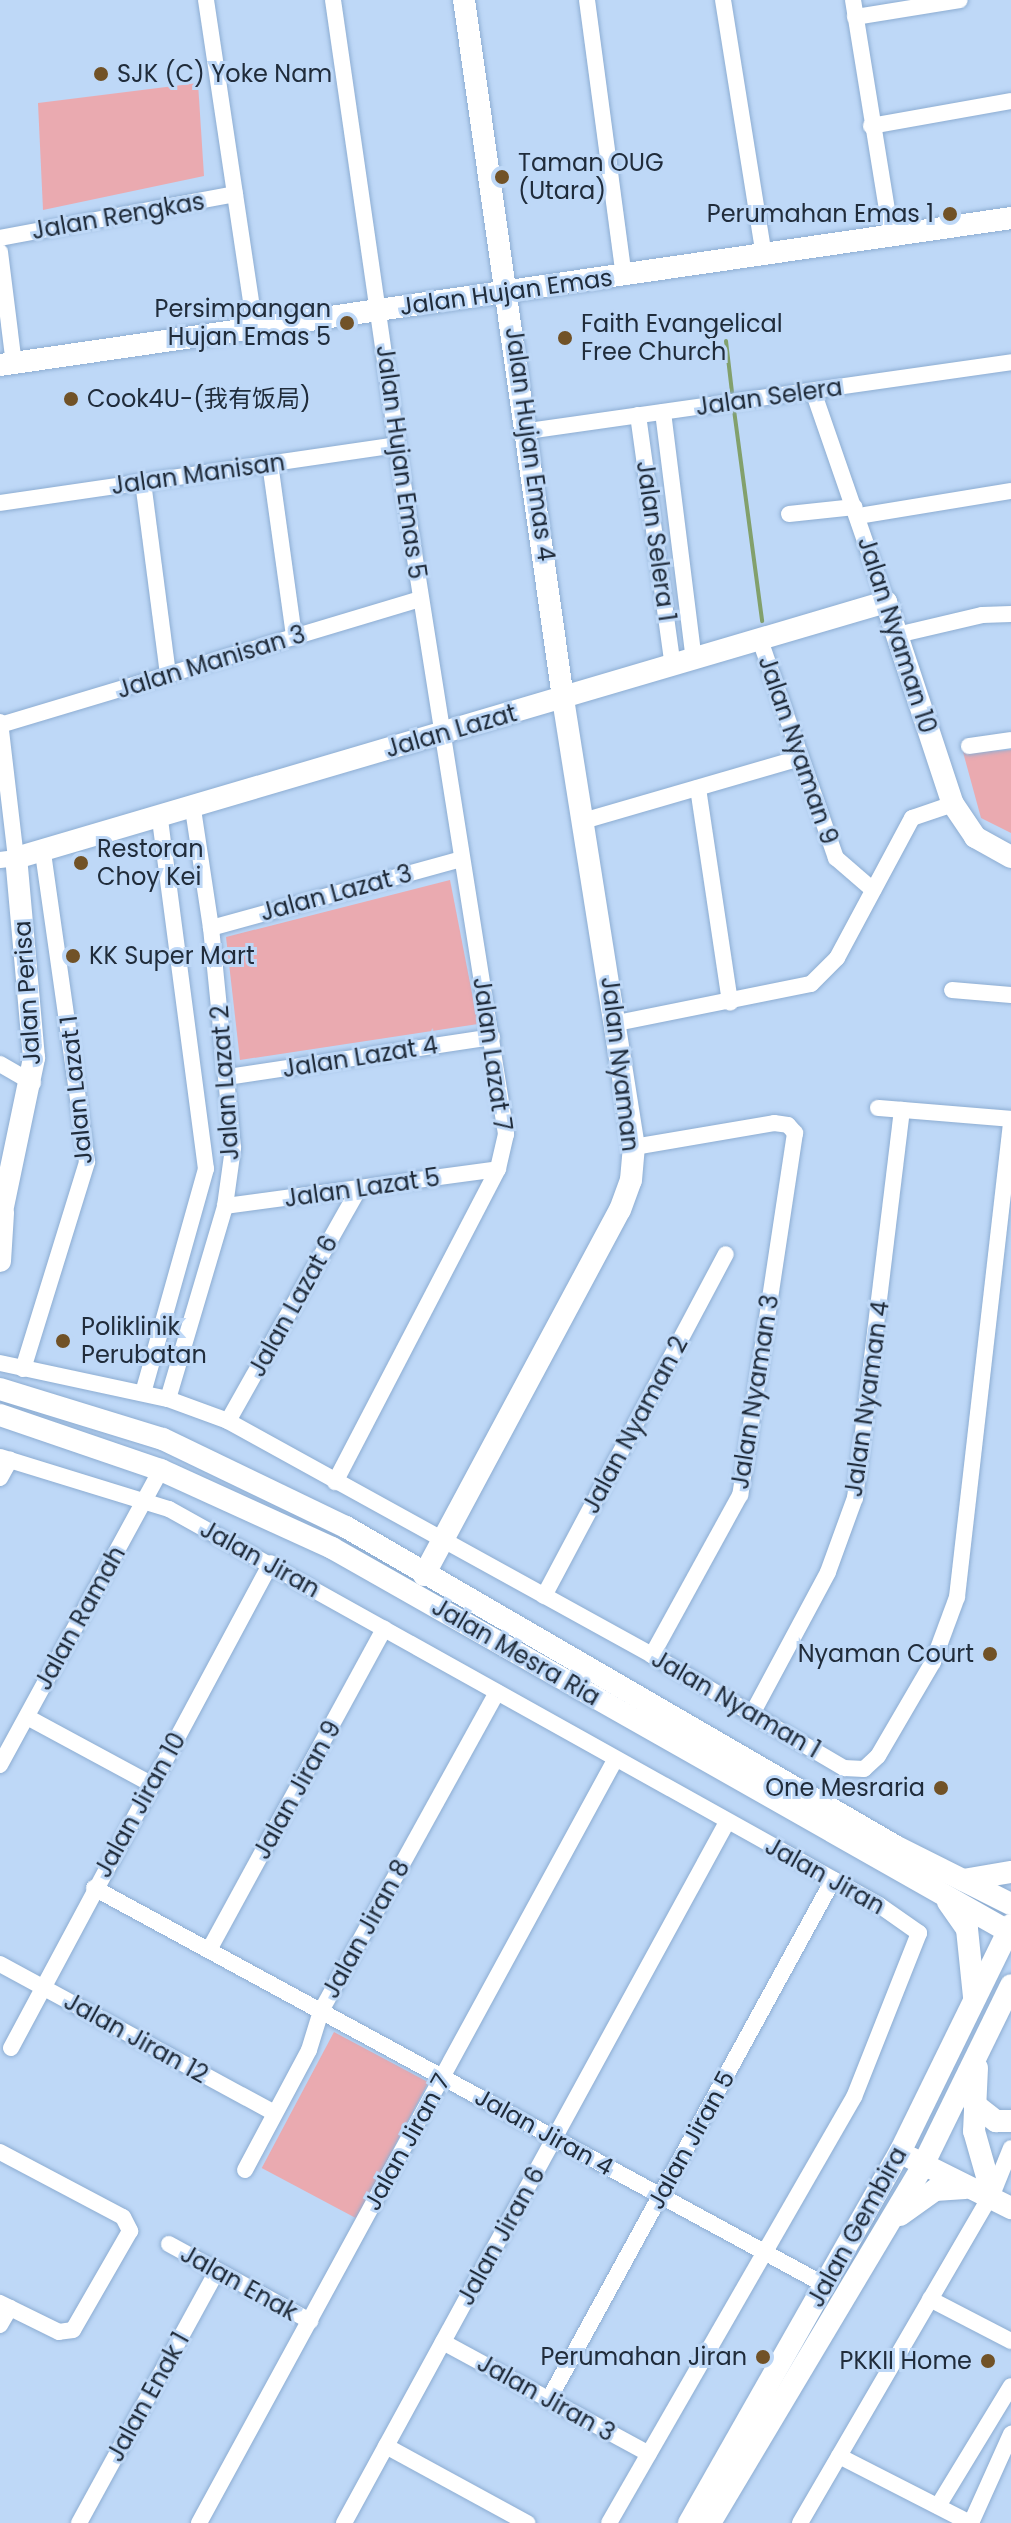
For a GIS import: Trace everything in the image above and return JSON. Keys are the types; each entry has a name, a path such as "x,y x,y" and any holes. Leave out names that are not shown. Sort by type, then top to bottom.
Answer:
{"street":[{"path":"206,0 255,328"},
{"name":"Jalan Hujan Emas 5","path":"333,0 380,309 397,445 444,733"},
{"name":"Jalan Hujan Emas 4","path":"464,0 528,431 563,698"},
{"path":"587,0 624,276"},
{"path":"723,0 764,257"},
{"path":"853,0 891,235"},
{"path":"855,17 960,0"},
{"path":"871,126 1011,101"},
{"name":"Jalan Rengkas","path":"0,238 235,194"},
{"name":"Jalan Hujan Emas","path":"7,364 508,290 764,257 1011,218"},
{"path":"0,252 7,364"},
{"name":"Jalan Selera","path":"528,431 1011,362"},
{"name":"Jalan Nyaman 10","path":"813,391 857,512 953,804 975,837 1011,857"},
{"name":"Jalan Selera 1","path":"663,412 684,663"},
{"name":"Jalan Selera 1","path":"638,415 684,663"},
{"name":"Jalan Manisan","path":"0,503 397,445"},
{"path":"270,463 294,637"},
{"path":"143,482 168,674"},
{"path":"789,514 857,512 1011,491"},
{"name":"Jalan Manisan 3","path":"0,723 421,599"},
{"name":"Jalan Lazat","path":"8,859 160,819 886,602"},
{"path":"897,635 982,615 1011,614"},
{"name":"Jalan Nyaman 9","path":"760,640 836,858 873,890"},
{"name":"Jalan Nyaman","path":"424,1575 620,1210 631,1180 634,1147 617,1023 563,698"},
{"name":"Jalan Perisa","path":"0,723 8,859 33,1083 2,1217 0,1261"},
{"name":"Jalan Lazat 7","path":"335,1482 498,1169 506,1134 461,859 444,733"},
{"path":"969,746 1011,740"},
{"path":"583,821 800,758"},
{"path":"698,788 730,1003"},
{"path":"617,1023 792,991 827,972 912,818 953,804"},
{"name":"Jalan Lazat 2","path":"168,1399 225,1206 233,1148 211,928 193,809"},
{"name":"Jalan Lazat 2","path":"143,1393 206,1169 160,819"},
{"name":"Jalan Lazat 1","path":"23,1369 87,1162 43,852"},
{"name":"Jalan Lazat 3","path":"211,928 461,859"},
{"path":"952,990 1011,995"},
{"name":"Jalan Lazat 4","path":"228,1077 492,1037"},
{"path":"0,1064 33,1083"},
{"path":"878,1108 1011,1119"},
{"name":"Jalan Nyaman 4","path":"752,1714 828,1572 855,1498 902,1110"},
{"name":"Jalan Nyaman 3","path":"634,1147 774,1123 788,1125 795,1133 743,1483 734,1509 652,1655"},
{"name":"Jalan Nyaman 1","path":"0,1363 168,1399 228,1421 442,1542 652,1655 844,1768 864,1769 878,1756 942,1644 957,1597 1011,1126"},
{"name":"Jalan Lazat 5","path":"225,1206 498,1169"},
{"name":"Jalan Lazat 6","path":"228,1421 358,1190"},
{"name":"Jalan Nyaman 2","path":"544,1596 726,1254"},
{"name":"Jalan Mesra Ria","path":"0,1389 125,1427 200,1454 346,1527 949,1886 1010,1930"},
{"name":"Jalan Mesra Ria","path":"0,1415 161,1470 332,1548 949,1886 1011,1904"},
{"path":"125,1427 147,1446 161,1470 175,1460 200,1454"},
{"path":"0,1478 5,1458"},
{"name":"Jalan Jiran","path":"5,1458 144,1501 271,1563 615,1760 909,1923 919,1938 854,2097 609,2523"},
{"name":"Jalan Ramah","path":"0,1765 161,1470"},
{"name":"Jalan Jiran 10","path":"11,2048 41,1986 271,1563"},
{"name":"Jalan Jiran 9","path":"209,1950 384,1629"},
{"name":"Jalan Jiran 8","path":"245,2170 315,2037 321,2011 497,1692"},
{"path":"27,1717 151,1784"},
{"name":"Jalan Jiran 7","path":"199,2523 615,1760"},
{"name":"Jalan Jiran 6","path":"344,2523 727,1822"},
{"path":"974,2002 967,1929 949,1886 1011,1872"},
{"name":"Jalan Jiran 5","path":"549,2399 833,1880"},
{"name":"Jalan Jiran 4","path":"94,1888 825,2285"},
{"name":"Jalan Gembira","path":"689,2523 902,2146 1010,1930"},
{"name":"Jalan Jiran 12","path":"0,1964 273,2112"},
{"name":"Jalan Gembira","path":"710,2523 926,2159 1011,1985"},
{"path":"978,2055 974,2104 977,2151 992,2192"},
{"path":"974,2104 996,2121 1011,2121"},
{"path":"902,2146 992,2192 1011,2208"},
{"path":"800,2523 992,2192 1011,2148"},
{"path":"0,2152 130,2225 76,2327 68,2333 56,2330 5,2306 0,2325"},
{"path":"887,2228 935,2190 992,2192"},
{"name":"Jalan Enak","path":"169,2244 310,2321"},
{"name":"Jalan Enak 1","path":"79,2523 217,2271"},
{"path":"930,2299 1011,2341"},
{"name":"Jalan Jiran 3","path":"443,2342 649,2454"},
{"path":"938,2506 1011,2386"},
{"path":"839,2456 971,2523 1011,2434"},
{"path":"386,2446 527,2523"}],"shaded area":[{"path":"198,83 204,176 43,210 38,103"},
{"path":"1011,750 1011,833 981,818 963,752"},
{"path":"450,880 478,1024 240,1060 226,937"},
{"path":"334,2032 428,2082 356,2218 262,2168"}],"waterway":[{"path":"726,341 732,392"},
{"path":"734,410 762,621"}],"place":[{"name":"SJK (C) Yoke Nam","path":"101,74"},
{"name":"Taman OUG (Utara)","path":"502,177"},
{"name":"Perumahan Emas 1","path":"950,214"},
{"name":"Persimpangan Hujan Emas 5","path":"347,323"},
{"name":"Faith Evangelical Free Church","path":"565,338"},
{"name":"Cook4U-(我有饭局)","path":"71,399"},
{"name":"Restoran Choy Kei","path":"81,863"},
{"name":"KK Super Mart","path":"73,956"},
{"name":"Poliklinik Perubatan","path":"63,1341"},
{"name":"Nyaman Court","path":"990,1654"},
{"name":"One Mesraria","path":"941,1788"},
{"name":"Perumahan Jiran","path":"763,2357"},
{"name":"PKKII Home","path":"988,2361"}]}
